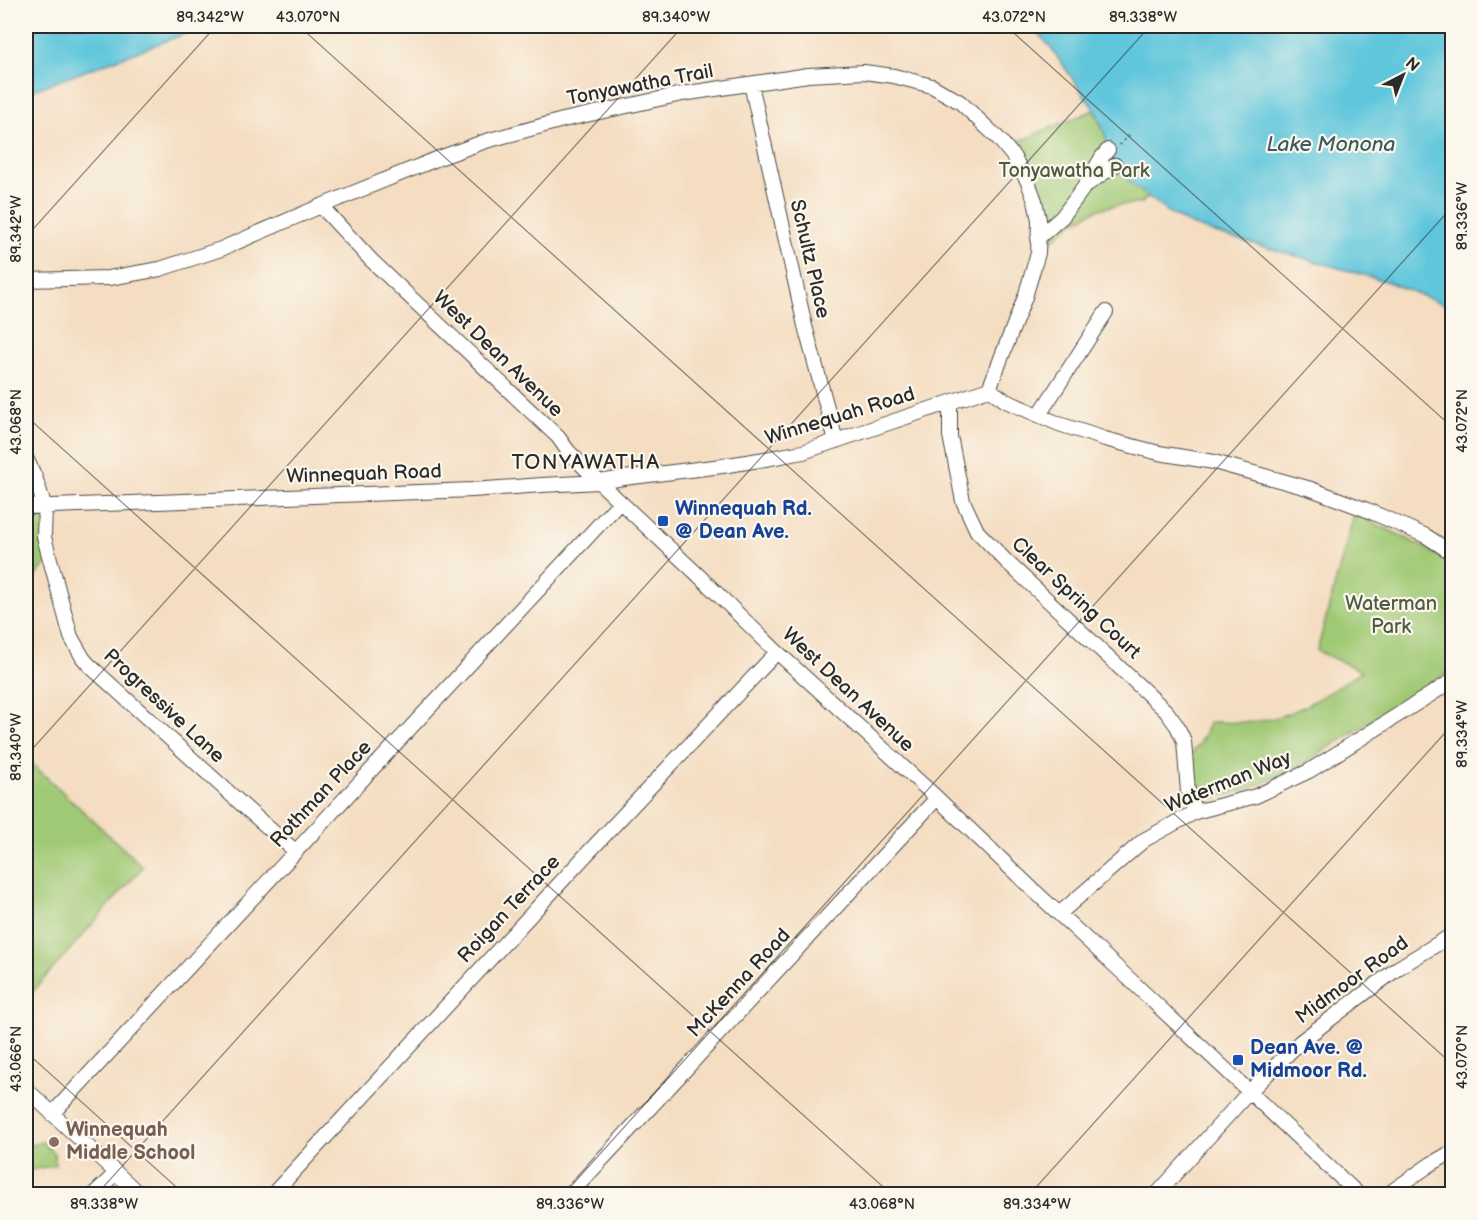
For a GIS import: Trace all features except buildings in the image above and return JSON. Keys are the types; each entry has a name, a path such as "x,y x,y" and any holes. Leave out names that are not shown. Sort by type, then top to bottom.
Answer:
{"street":[{"name":"Tonyawatha Trail","path":"26,280 109,278 160,269 221,249 439,158 486,141 562,120 682,94 808,75 864,72 894,76 933,86 960,102 998,138 1013,156 1028,182 1039,220 1038,253 1025,297 989,389"},
{"name":"Schultz Place","path":"751,84 805,326 836,441"},
{"path":"1038,238 1062,218 1108,150"},
{"path":"1085,186 1115,165"},
{"name":"West Dean Avenue","path":"321,206 371,260 558,437 568,451 599,483 1358,1194"},
{"path":"1040,415 1106,312"},
{"path":"989,389 1006,401 1059,424 1105,440 1159,453 1214,462 1311,489 1426,536 1452,553"},
{"name":"Winnequah Road","path":"26,507 599,483 804,452 989,389"},
{"name":"Clear Spring Court","path":"950,403 950,436 963,501 978,531 1006,561 1166,711 1184,741 1188,792 1195,812"},
{"name":"Progressive Lane","path":"26,458 45,507 44,537 71,637 83,658 295,851"},
{"name":"Rothman Place","path":"52,1114 620,502"},
{"name":"Roigan Terrace","path":"273,1194 577,864 777,652"},
{"name":"Waterman Way","path":"1059,914 1144,840 1195,812 1256,796 1309,771 1452,681"},
{"name":"McKenna Road","path":"570,1194 937,798"},
{"name":"Midmoor Road","path":"1157,1194 1249,1092 1299,1042 1398,968 1452,935"},
{"path":"26,1089 139,1194"},
{"path":"1388,1194 1452,1152"},
{"path":"94,1194 116,1173"}],"green space":[{"name":"Tonyawatha Park","path":"1094,110 1115,165 1148,196 1142,203 1112,206 1091,212 1068,227 1048,245 1048,217 1044,198 1033,174 1014,143"},
{"path":"26,507 45,507 50,560 26,586"},
{"name":"Waterman Park","path":"1354,514 1404,537 1452,564 1452,670 1306,762 1277,777 1245,790 1213,798 1200,795 1196,791 1191,761 1193,752 1210,722 1264,720 1294,711 1362,671 1317,651"},
{"path":"26,758 143,867 26,999"},
{"path":"43,1142 54,1153 56,1165 26,1171 26,1146"}],"water":[{"path":"26,26 206,26 26,93"},
{"name":"Lake Monona","path":"1032,26 1452,26 1452,308 1388,282 1208,231 1171,214 1120,172 1109,154 1105,134 1096,112 1051,48"}],"place":[{"name":"Winnequah Rd. @ Dean Ave.","path":"663,521"},
{"name":"Dean Ave. @ Midmoor Rd.","path":"1238,1060"},
{"name":"Winnequah Middle School","path":"54,1142"}],"district":[{"name":"TONYAWATHA","path":"586,462"}]}
